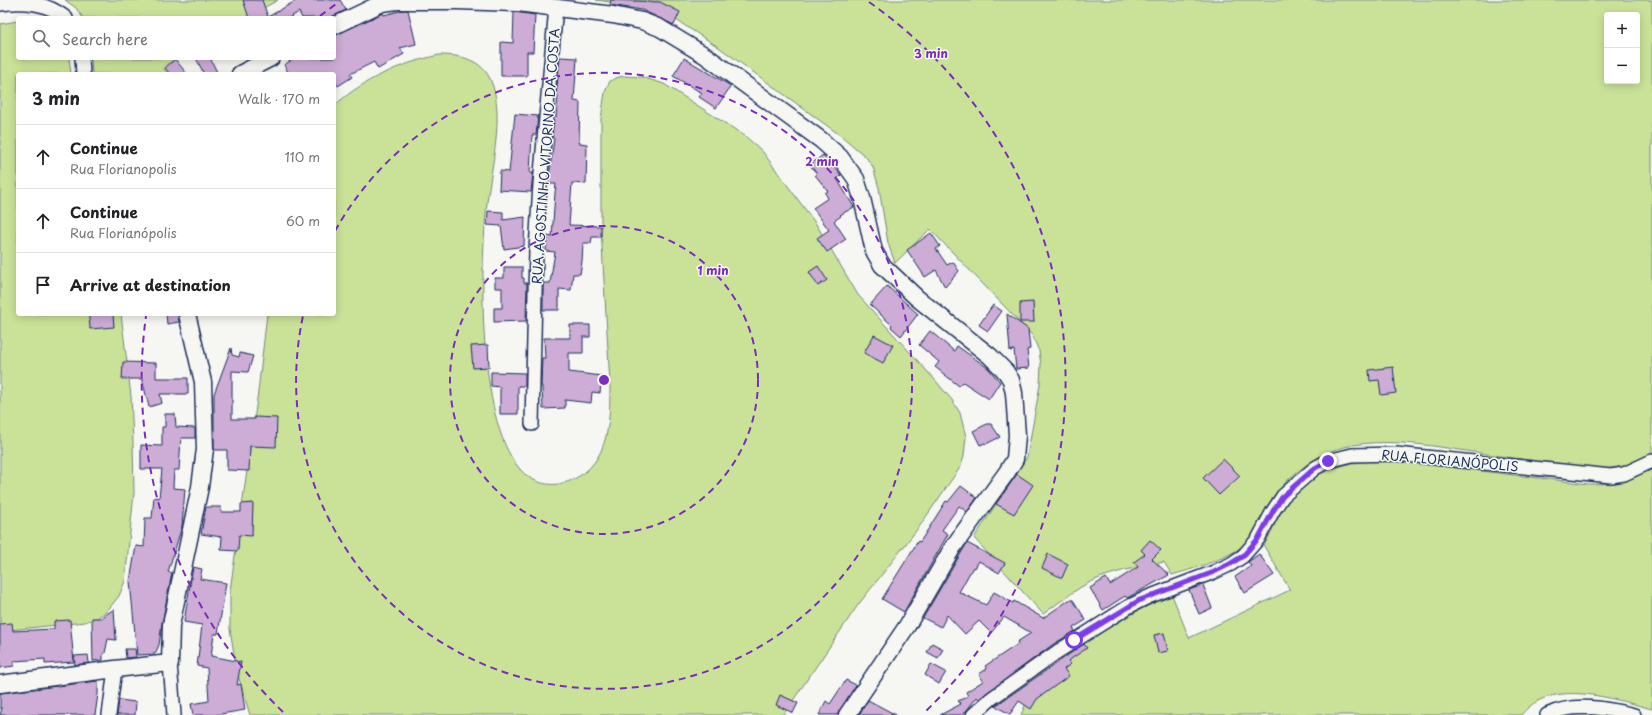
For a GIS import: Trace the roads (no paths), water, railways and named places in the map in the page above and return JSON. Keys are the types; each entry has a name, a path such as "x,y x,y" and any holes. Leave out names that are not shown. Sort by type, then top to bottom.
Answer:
{"street":[{"path":"336,25 376,5 397,1 518,3 629,18 660,28 706,56 832,149 846,164 856,179 862,198 874,251 882,265 917,298 998,363 1006,372 1011,380 1014,394 1017,435 1015,459 953,547 907,626 847,715"},
{"path":"0,4 14,2 33,3 51,9 63,16"},
{"name":"RUA AGOSTINHO VITORINO DA COSTA","path":"532,424 536,250 540,184 556,8"},
{"path":"82,60 83,72"},
{"path":"244,72 267,60"},
{"path":"174,715 170,663 171,625 200,487 205,449 203,382 187,316"},
{"name":"RUA FLORIANÓPOLIS","path":"973,715 992,698 1083,634 1140,600 1230,564 1248,551 1258,539 1278,503 1291,489 1315,468 1328,461 1343,457 1368,454 1396,454 1611,476 1624,474 1652,461"},
{"path":"0,684 170,663"},
{"path":"109,715 114,669"},
{"path":"1547,715 1556,711 1577,708 1601,708 1634,715"}]}
